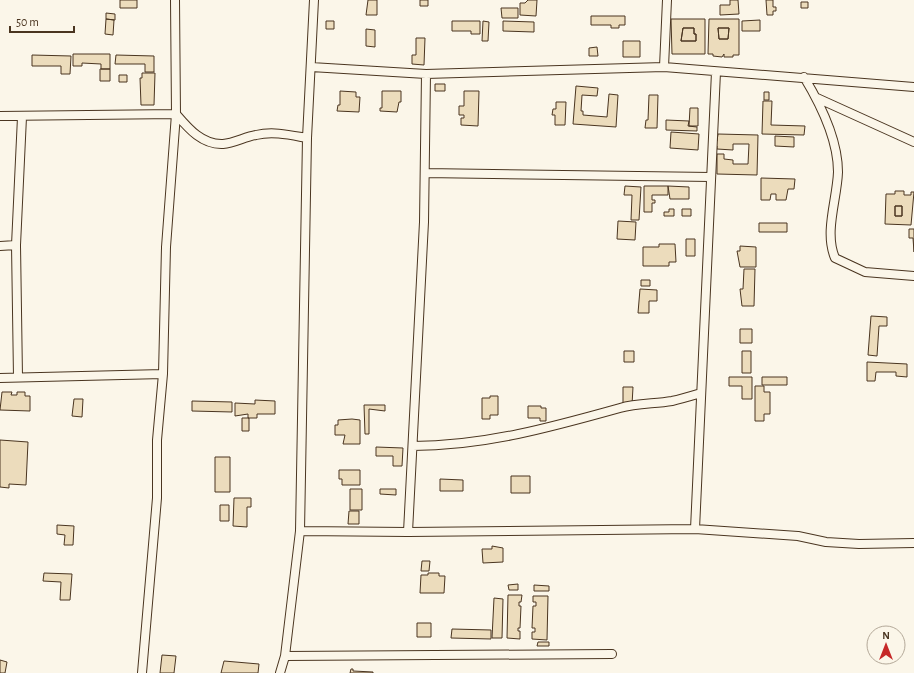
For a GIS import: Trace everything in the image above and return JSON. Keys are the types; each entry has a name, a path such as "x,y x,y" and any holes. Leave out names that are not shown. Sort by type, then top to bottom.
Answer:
{"street":[{"path":"142,673 157,498 157,440 163,374 166,247 176,114 175,0"},
{"path":"280,673 285,656 300,531 308,138 314,0"},
{"path":"664,67 667,0"},
{"path":"311,67 426,74 664,67 914,87"},
{"path":"695,529 716,72"},
{"path":"408,532 424,222 426,74"},
{"path":"804,77 817,98 834,144 838,171 830,238 835,258 865,272 914,276"},
{"path":"817,98 914,142"},
{"path":"0,116 176,114 195,134 206,141 213,143 224,144 256,135 272,133 308,138"},
{"path":"18,377 16,245 22,116"},
{"path":"425,173 711,177"},
{"path":"0,246 16,245"},
{"path":"0,378 163,374"},
{"path":"412,446 445,446 487,440 556,426 621,408 672,401 701,393"},
{"path":"300,531 408,532 695,529 798,536 826,542 852,544 914,542"},
{"path":"285,656 612,654"}],"building":[{"path":"120,0 137,0 137,8 120,8"},
{"path":"368,0 377,0 377,15 366,15"},
{"path":"420,0 428,0 428,6 420,6"},
{"path":"528,0 537,0 536,16 520,15 520,3 525,3"},
{"path":"730,0 738,0 739,14 720,15 720,5 730,5"},
{"path":"766,0 773,0 773,7 776,7 776,11 773,11 773,15 767,15"},
{"path":"801,2 808,2 808,8 801,8"},
{"path":"501,8 518,8 518,18 502,18"},
{"path":"106,13 115,14 115,20 106,19"},
{"path":"591,16 625,16 625,25 619,25 619,28 611,28 611,25 591,25"},
{"path":"106,19 114,20 113,35 105,34"},
{"path":"671,19 705,19 705,54 672,54","holes":["683,28 694,28 696,41 681,41"]},
{"path":"709,19 739,19 739,55 724,57 724,54 722,57 708,54","holes":["718,28 729,28 728,39 719,39"]},
{"path":"760,20 760,31 742,31 742,21"},
{"path":"326,21 334,21 334,29 326,29"},
{"path":"452,21 480,21 480,34 471,34 471,31 452,31"},
{"path":"483,21 489,22 488,41 482,41"},
{"path":"503,21 534,22 534,32 503,31"},
{"path":"683,28 694,28 696,41 681,41"},
{"path":"718,28 729,28 728,39 719,39"},
{"path":"366,29 375,30 375,47 366,46"},
{"path":"416,38 425,38 424,65 412,64 412,55 416,55"},
{"path":"623,41 640,41 640,57 623,57"},
{"path":"597,47 598,56 589,56 589,48"},
{"path":"73,54 110,54 110,69 101,69 101,64 82,63 82,66 73,66"},
{"path":"32,55 71,56 70,74 61,74 61,66 32,66"},
{"path":"116,55 154,56 154,72 145,72 145,64 115,64"},
{"path":"100,69 110,69 110,81 100,81"},
{"path":"142,73 155,73 154,105 141,105 140,78 142,78"},
{"path":"119,75 127,75 127,82 119,82"},
{"path":"435,84 445,84 445,91 435,91"},
{"path":"576,86 598,88 597,96 582,95 581,111 583,111 583,115 607,117 609,94 618,95 616,127 573,124"},
{"path":"340,91 356,92 356,97 360,97 359,112 337,111 338,105 340,105"},
{"path":"382,91 401,91 401,102 399,102 397,112 380,111 380,108 382,108"},
{"path":"464,91 479,91 478,126 461,125 461,118 464,118 464,115 459,115 459,106 464,106"},
{"path":"764,92 769,92 769,100 764,100"},
{"path":"649,95 658,95 657,128 645,128 646,120 648,120"},
{"path":"763,101 772,101 771,125 805,126 804,135 762,134"},
{"path":"556,102 566,102 565,125 555,125 555,115 552,115 553,109 556,109"},
{"path":"690,108 698,108 698,126 689,126"},
{"path":"666,120 689,121 688,126 697,127 697,131 666,130"},
{"path":"671,132 699,134 698,150 670,148"},
{"path":"718,134 758,135 757,175 717,174 717,154 724,154 724,159 733,160 733,164 748,164 749,144 733,144 733,150 717,149 717,146 715,146 715,141 717,141"},
{"path":"775,136 794,137 794,147 775,146"},
{"path":"761,178 795,179 794,189 788,189 786,200 776,200 776,194 771,194 770,200 761,200"},
{"path":"625,186 641,187 639,220 631,220 632,195 624,195"},
{"path":"644,186 668,186 668,195 652,195 652,200 655,200 655,203 652,203 652,212 644,212"},
{"path":"668,186 689,187 689,199 670,199"},
{"path":"895,191 904,191 904,195 911,195 911,192 914,192 911,225 885,224 886,194 895,194","holes":["895,206 902,206 902,216 895,216"]},
{"path":"895,206 902,206 902,216 895,216"},
{"path":"669,209 674,209 674,216 664,216 664,212 669,212"},
{"path":"682,209 691,209 691,216 682,216"},
{"path":"618,221 636,222 635,240 617,239"},
{"path":"759,223 787,223 787,232 759,232"},
{"path":"909,229 914,229 914,252 913,238 909,238"},
{"path":"686,239 695,239 695,256 686,256"},
{"path":"659,244 675,244 676,262 669,262 669,266 643,266 643,247 659,247"},
{"path":"740,246 756,247 756,267 740,267 737,251 740,251"},
{"path":"744,269 755,269 754,306 742,306 740,289 743,289"},
{"path":"641,280 650,280 650,286 641,286"},
{"path":"640,289 657,290 657,301 649,301 649,313 638,313"},
{"path":"871,316 887,317 887,326 879,326 877,356 868,355"},
{"path":"740,329 752,329 752,343 740,343"},
{"path":"624,351 634,351 634,362 624,362"},
{"path":"742,351 751,351 751,373 742,373"},
{"path":"867,362 907,364 907,377 896,376 896,372 876,372 875,381 867,381"},
{"path":"729,377 752,377 752,399 742,399 742,386 729,386"},
{"path":"762,377 787,377 787,385 762,385"},
{"path":"755,386 764,386 764,392 770,392 770,414 764,414 764,421 755,421"},
{"path":"623,387 633,387 632,405 623,405"},
{"path":"2,392 12,392 11,395 17,395 17,392 25,392 25,396 30,396 30,411 0,410"},
{"path":"490,396 498,396 498,415 490,415 490,419 482,419 482,398 490,398"},
{"path":"74,399 83,399 82,417 72,416"},
{"path":"255,400 275,401 275,414 257,414 257,418 248,418 248,414 235,416 235,403 255,404"},
{"path":"192,401 232,402 232,412 192,411"},
{"path":"364,405 385,405 385,411 369,409 369,434 365,434"},
{"path":"528,406 541,406 541,408 546,408 546,421 540,421 540,418 528,418"},
{"path":"242,418 249,418 249,431 242,431"},
{"path":"338,420 360,420 360,444 343,444 345,435 335,435 335,425 338,425"},
{"path":"0,440 28,442 26,485 9,484 9,488 0,487"},
{"path":"376,447 403,448 402,466 393,466 393,456 376,456"},
{"path":"215,457 230,457 230,492 215,492"},
{"path":"339,470 360,470 360,485 342,485 342,479 339,479"},
{"path":"511,476 530,476 530,493 511,493"},
{"path":"440,479 463,480 463,491 440,491"},
{"path":"350,489 362,489 362,510 350,510"},
{"path":"380,489 396,489 396,495 380,494"},
{"path":"234,498 251,498 251,507 247,507 247,527 233,526"},
{"path":"220,505 229,505 229,521 220,521"},
{"path":"349,511 359,511 359,524 348,524"},
{"path":"57,525 74,526 73,545 64,545 65,535 57,534"},
{"path":"492,546 503,548 503,562 483,563 482,549 492,549"},
{"path":"422,561 430,561 429,571 421,571"},
{"path":"44,573 72,574 70,600 60,600 61,582 43,581"},
{"path":"428,573 439,573 439,576 445,576 444,593 420,593 421,575 428,575"},
{"path":"518,584 518,590 509,590 508,585"},
{"path":"534,585 549,586 549,591 534,591"},
{"path":"508,595 522,595 521,602 519,602 519,606 521,606 520,628 518,628 518,631 520,631 520,639 507,638"},
{"path":"533,596 548,596 547,640 532,639 532,632 535,632 535,628 532,628 533,606 536,606 536,602 533,602"},
{"path":"494,598 503,599 502,638 492,638"},
{"path":"417,623 431,623 431,637 417,637"},
{"path":"452,629 491,630 491,639 451,638"},
{"path":"538,642 549,642 549,646 537,646"},
{"path":"162,655 176,656 174,673 160,673"},
{"path":"0,660 7,662 5,673 0,673"},
{"path":"224,661 259,664 258,673 221,673"},
{"path":"351,669 353,669 353,671 373,673 350,673"}]}
